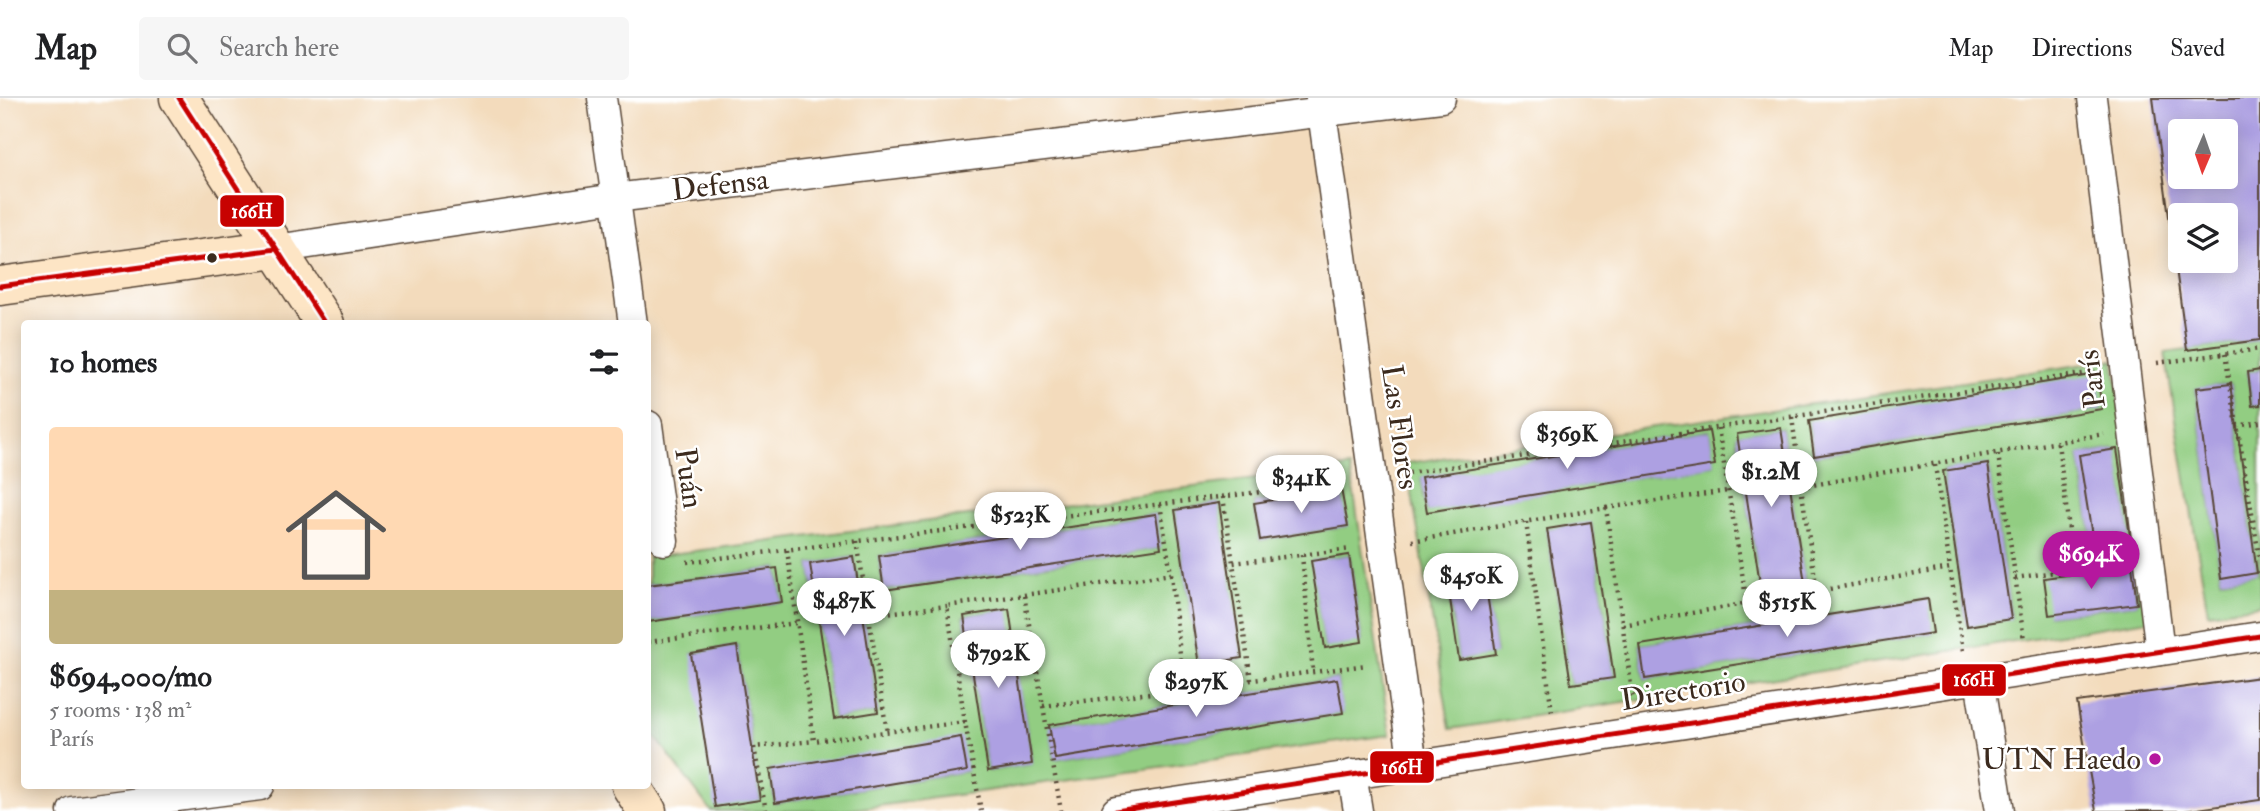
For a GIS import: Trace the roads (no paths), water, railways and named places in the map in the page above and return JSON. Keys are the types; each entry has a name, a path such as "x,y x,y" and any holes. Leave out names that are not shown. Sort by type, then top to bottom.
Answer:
{"street":[{"path":"179,98 322,320"},
{"path":"602,98 632,320"},
{"name":"Defensa","path":"0,286 276,249 615,198 1321,105 1441,98"},
{"name":"París","path":"2092,98 2160,651"},
{"name":"Las Flores","path":"1321,105 1413,765"},
{"name":"Puán","path":"651,447 664,541"},
{"name":"Directorio","path":"1116,811 2260,636"},
{"path":"1973,680 2000,811"},
{"path":"1352,774 1358,811"},
{"path":"72,811 237,789"},
{"path":"633,789 647,811"}],"place":[{"name":"UTN Haedo","path":"2155,759"}]}
